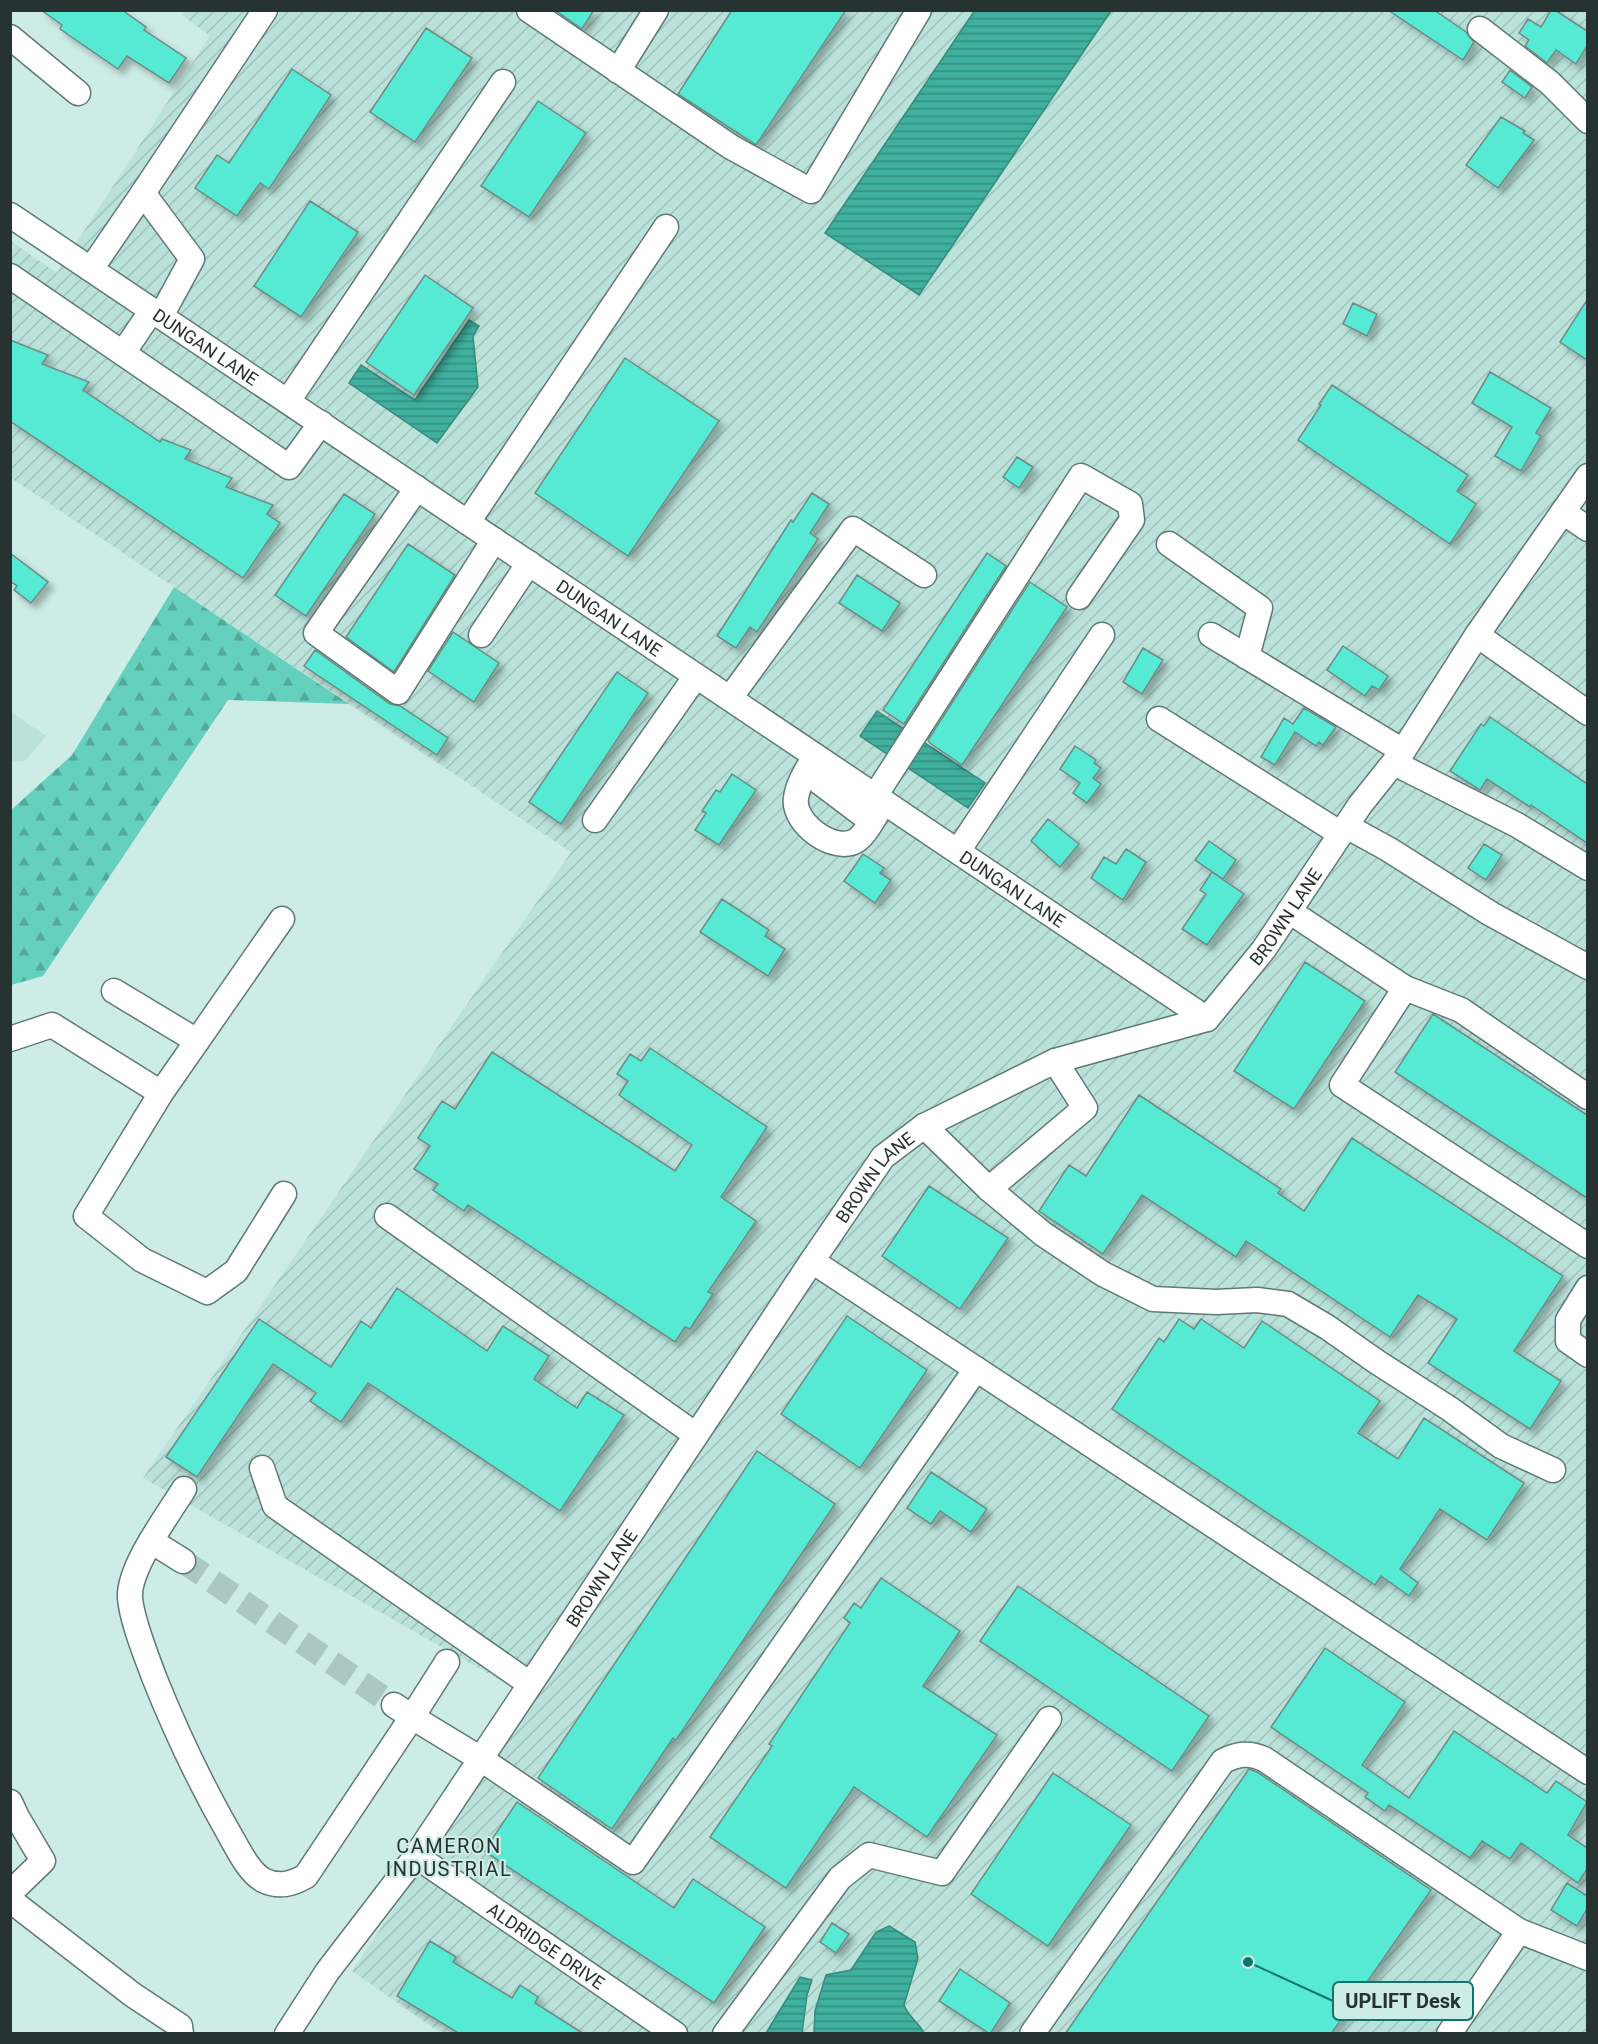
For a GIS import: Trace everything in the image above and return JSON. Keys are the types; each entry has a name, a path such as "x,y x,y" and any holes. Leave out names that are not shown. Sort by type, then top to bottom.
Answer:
{"street":[{"path":"91,270 265,10"},
{"path":"529,10 731,147 812,191 919,10"},
{"path":"618,70 656,10"},
{"path":"1480,29 1550,83 1587,121"},
{"path":"10,37 78,93"},
{"path":"288,402 503,82"},
{"path":"123,353 157,313 192,259 143,193"},
{"name":"DUNGAN LANE","path":"10,215 730,698 811,764 876,806 958,852 1207,1019"},
{"path":"468,522 666,227"},
{"path":"10,276 289,466 321,423"},
{"path":"811,764 800,782 795,800 801,818 819,836 839,844 849,845 860,838 876,806 1081,476 1130,504 1132,520 1079,597"},
{"name":"BROWN LANE","path":"287,2034 327,1972 416,1856 883,1157 924,1126 1055,1061 1207,1019 1264,949 1343,830 1398,757 1477,635 1587,476"},
{"path":"417,488 316,633 398,692 494,540"},
{"path":"1563,512 1587,529"},
{"path":"730,698 853,528 924,575"},
{"path":"1169,544 1260,608 1247,657"},
{"path":"481,635 529,563"},
{"path":"958,852 1102,635"},
{"path":"1211,635 1398,757 1587,868"},
{"path":"1477,635 1587,713"},
{"path":"595,820 696,676"},
{"path":"1159,719 1343,830 1388,849 1491,914 1587,967"},
{"path":"1289,911 1405,987 1461,1010 1587,1098"},
{"path":"282,919 160,1094 86,1216 142,1260 207,1292 236,1272 284,1194"},
{"path":"1405,987 1342,1085 1587,1246"},
{"path":"114,992 197,1041"},
{"path":"10,1039 52,1025 160,1094"},
{"path":"989,1189 1085,1108 1055,1061"},
{"path":"924,1126 989,1189 1043,1233 1103,1274 1153,1299 1216,1302 1257,1300 1288,1304 1327,1327 1501,1446 1553,1470"},
{"path":"387,1216 696,1435"},
{"path":"812,1261 1587,1772"},
{"path":"1587,1288 1568,1320 1568,1341 1587,1355"},
{"path":"403,1711 481,1759 633,1862 976,1369"},
{"path":"262,1468 275,1506 530,1684"},
{"path":"184,1489 151,1541 136,1571 130,1597 142,1646 174,1727 208,1798 246,1862 262,1879 276,1885 293,1884 306,1876 403,1711 447,1662"},
{"path":"151,1541 183,1561"},
{"path":"725,2034 840,1878 869,1856 942,1873 1049,1719"},
{"path":"1032,2034 1222,1761 1243,1754 1253,1754 1264,1759 1520,1931 1587,1958"},
{"path":"10,1802 43,1861 10,1893"},
{"name":"ALDRIDGE DRIVE","path":"416,1856 675,2034"},
{"path":"10,1900 133,1995 180,2026 181,2034"},
{"path":"1449,2034 1520,1931"}],"shaded area":[{"path":"975,10 1111,11 919,295 825,233"},
{"path":"185,11 1587,11 1587,2033 442,2034 352,1971 531,1703 507,1684 143,1478 571,852 11,478 11,243 57,273 210,36 182,15"},
{"path":"469,320 479,326 473,336 478,387 437,443 349,383 361,365 415,400"},
{"path":"877,711 985,783 968,808 860,736"},
{"path":"11,712 46,736 25,761 11,762"},
{"path":"889,1926 915,1942 918,1958 904,2005 924,2033 814,2033 815,2011 826,1975 851,1970 876,1932"},
{"path":"800,1977 812,1980 807,1995 802,2033 766,2033"}],"green space":[{"path":"174,587 349,704 228,700 43,976 11,985 11,810 72,755"}],"building":[{"path":"41,10 122,10 146,27 144,30 186,58 169,83 127,56 118,69 60,29 62,25"},
{"path":"555,10 594,10 582,29"},
{"path":"732,10 846,10 756,145 678,94"},
{"path":"1388,10 1434,10 1466,32 1474,42 1463,60"},
{"path":"1551,10 1555,10 1587,31 1587,46 1576,64 1556,50 1547,63 1525,46 1529,40 1519,33 1528,19 1541,27"},
{"path":"426,28 472,58 415,142 370,112"},
{"path":"292,69 331,95 269,189 260,183 237,216 195,188 217,155 229,163"},
{"path":"1510,70 1532,87 1525,98 1502,82"},
{"path":"538,101 586,133 529,217 481,186"},
{"path":"1501,117 1525,131 1523,133 1534,140 1498,188 1466,165"},
{"path":"310,201 358,232 301,317 254,286"},
{"path":"425,275 473,308 414,395 366,362"},
{"path":"1587,300 1587,360 1560,342"},
{"path":"1353,303 1377,314 1367,336 1343,324"},
{"path":"10,340 48,355 42,364 89,382 83,390 160,442 162,439 191,450 185,459 232,478 226,487 273,505 267,514 280,523 243,578 10,421"},
{"path":"625,358 719,421 628,556 535,493"},
{"path":"1490,372 1551,408 1536,433 1541,436 1521,471 1495,456 1512,427 1472,403"},
{"path":"1332,385 1468,475 1457,491 1476,504 1450,544 1298,440"},
{"path":"1017,457 1033,467 1019,488 1003,477"},
{"path":"812,493 829,504 810,533 818,539 757,632 750,627 736,648 717,636 791,520 793,522"},
{"path":"344,494 375,514 306,616 275,595"},
{"path":"408,544 455,575 394,672 346,637"},
{"path":"10,553 48,582 31,603 14,590 17,586 10,581"},
{"path":"987,553 1006,566 904,724 883,710"},
{"path":"857,575 900,603 882,631 839,603"},
{"path":"1030,582 1067,607 962,765 928,740"},
{"path":"453,632 499,663 474,702 428,671"},
{"path":"1343,646 1388,676 1379,690 1372,686 1365,696 1327,670"},
{"path":"1143,648 1163,660 1142,694 1123,682"},
{"path":"315,650 390,704 400,706 448,738 437,755 304,666"},
{"path":"617,672 648,693 561,824 529,802"},
{"path":"1304,708 1336,727 1323,745 1319,742 1316,746 1295,732 1275,765 1261,757 1284,718 1293,724"},
{"path":"1490,717 1587,784 1587,843 1531,805 1530,807 1487,779 1480,790 1450,771 1481,724 1484,726"},
{"path":"1075,746 1096,760 1094,763 1101,768 1093,778 1101,784 1087,803 1073,793 1080,783 1060,769"},
{"path":"732,774 756,790 719,845 695,830 706,813 702,811 716,790 720,792"},
{"path":"1048,819 1079,844 1060,867 1031,841"},
{"path":"1209,841 1236,860 1223,879 1195,860"},
{"path":"1484,844 1502,855 1486,880 1468,868"},
{"path":"1126,849 1146,862 1123,900 1091,878 1104,857 1116,864"},
{"path":"863,854 884,868 880,873 891,880 875,903 844,881"},
{"path":"1212,872 1244,894 1207,945 1182,929 1206,894 1200,890"},
{"path":"722,899 769,930 765,936 785,949 768,976 700,932"},
{"path":"1305,962 1365,1001 1294,1109 1234,1071"},
{"path":"1433,1014 1587,1115 1587,1198 1395,1072"},
{"path":"650,1048 767,1127 721,1197 756,1221 708,1292 713,1294 690,1329 685,1327 675,1342 468,1205 464,1211 433,1190 438,1184 414,1169 430,1146 418,1138 442,1101 455,1109 492,1052 675,1171 692,1145 619,1095 628,1081 617,1074 630,1054 641,1061"},
{"path":"1139,1095 1281,1189 1278,1193 1304,1211 1352,1138 1563,1276 1514,1351 1561,1381 1530,1429 1428,1363 1457,1319 1418,1295 1390,1337 1246,1241 1236,1257 1142,1195 1103,1254 1039,1211 1069,1165 1086,1176"},
{"path":"929,1186 1008,1238 960,1309 882,1256"},
{"path":"397,1288 487,1351 503,1326 549,1356 534,1379 577,1408 587,1392 624,1415 560,1511 368,1383 341,1422 310,1401 316,1393 273,1364 197,1477 166,1457 259,1319 331,1367 361,1321 371,1328"},
{"path":"847,1316 927,1370 860,1468 781,1414"},
{"path":"1179,1319 1194,1329 1201,1319 1244,1348 1262,1321 1380,1401 1358,1433 1398,1459 1424,1418 1524,1483 1487,1540 1440,1509 1400,1569 1418,1583 1409,1596 1381,1576 1375,1585 1112,1409 1159,1338 1164,1342"},
{"path":"757,1451 835,1504 676,1740 673,1738 612,1829 538,1778"},
{"path":"931,1472 987,1509 971,1532 940,1511 931,1524 907,1508"},
{"path":"881,1578 960,1631 923,1686 997,1735 927,1837 854,1787 786,1888 710,1837 772,1746 769,1744 850,1623 844,1618 854,1603 861,1608"},
{"path":"1018,1586 1209,1716 1172,1771 980,1641"},
{"path":"1325,1648 1405,1702 1362,1765 1409,1798 1454,1731 1547,1793 1556,1781 1587,1802 1568,1835 1587,1848 1587,1869 1578,1883 1521,1843 1510,1859 1482,1841 1470,1858 1389,1805 1385,1811 1365,1797 1368,1793 1271,1727"},
{"path":"1249,1769 1257,1772 1431,1890 1331,2034 1065,2034"},
{"path":"1053,1773 1131,1825 1048,1946 971,1894"},
{"path":"517,1802 674,1908 693,1879 765,1927 714,2003 484,1851"},
{"path":"1567,1883 1587,1896 1587,1909 1577,1926 1551,1910"},
{"path":"832,1923 849,1934 836,1953 820,1942"},
{"path":"430,1941 456,1957 453,1962 512,1998 520,1985 538,1997 535,2003 584,2034 460,2034 397,1996"},
{"path":"960,1969 1010,2003 990,2034 939,2001"}],"tunnel":[{"path":"183,1561 394,1705"}],"place":[{"name":"UPLIFT Desk","path":"1248,1962"}],"district":[{"name":"CAMERON INDUSTRIAL","path":"449,1858"}]}
